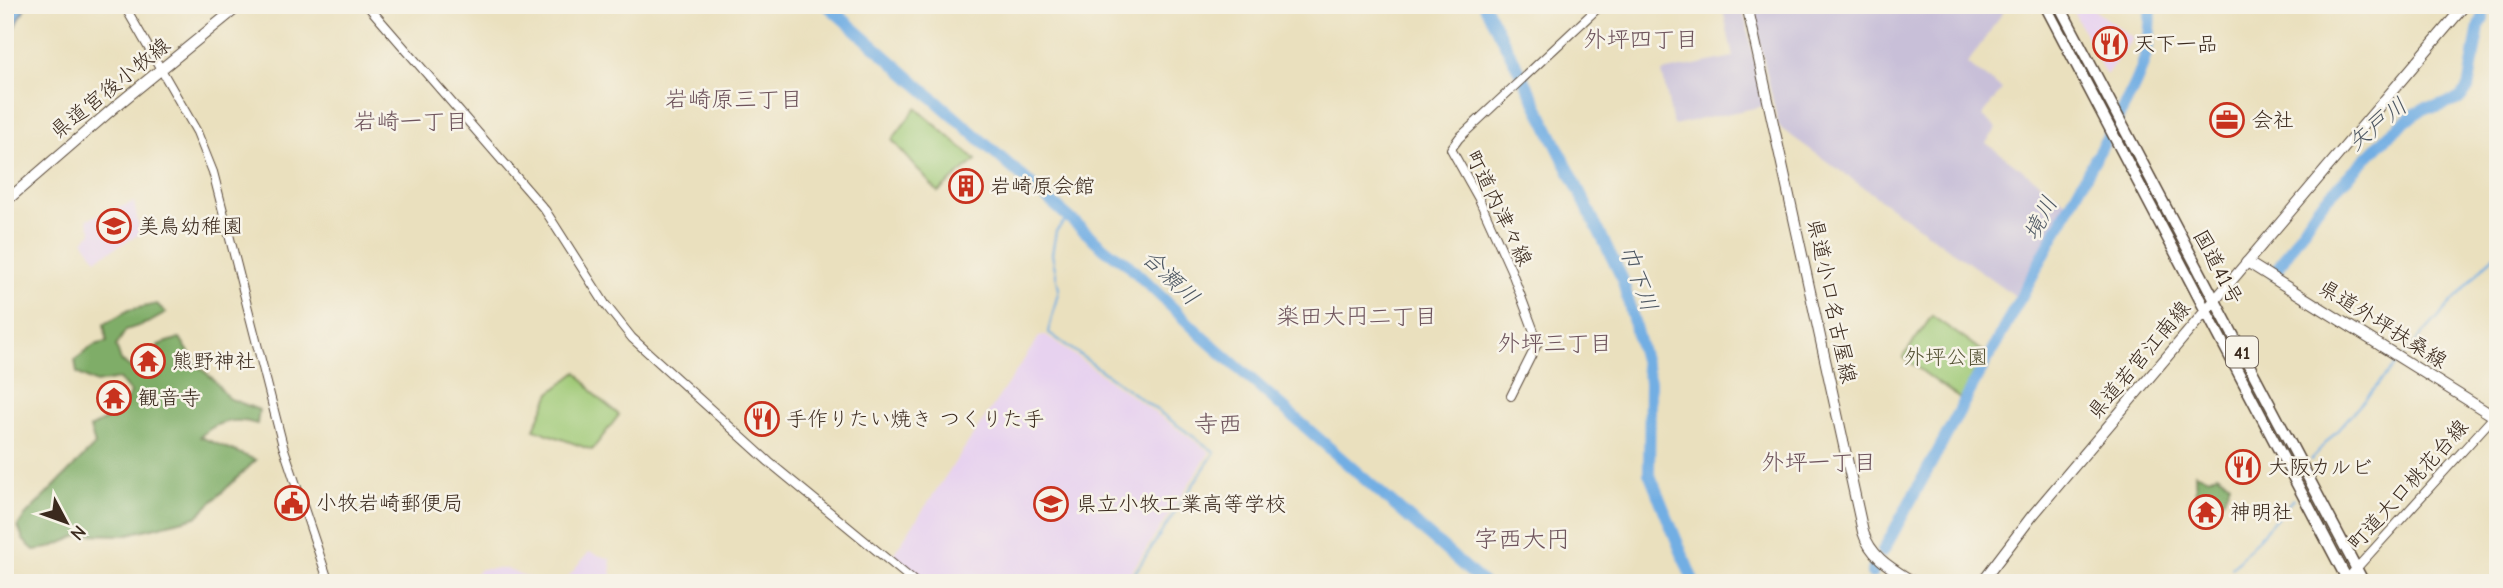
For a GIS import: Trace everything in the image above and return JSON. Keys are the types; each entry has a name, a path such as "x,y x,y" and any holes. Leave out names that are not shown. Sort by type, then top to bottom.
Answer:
{"highway":[{"name":"国道41号","path":"2045,5 2347,582"},
{"name":"国道41号","path":"2059,5 2364,583"}],"main road":[{"name":"県道宮後小牧線","path":"5,202 37,172 240,5"},
{"name":"県道小口名古屋線","path":"1747,5 1863,532 1879,559 1915,583"},
{"name":"県道若宮江南線","path":"1981,583 2032,516 2465,5"},
{"name":"県道外坪扶桑線","path":"2247,262 2496,416"}],"street":[{"path":"124,5 197,132 213,172 284,446 329,583"},
{"path":"367,5 545,210 606,304 632,338 769,462 916,583"},
{"name":"町道内津々線","path":"1511,396 1538,342 1511,270 1479,199 1451,149 1459,138 1601,5"},
{"name":"町道大口桃花台線","path":"2347,582 2496,416"}],"shaded area":[{"path":"1722,5 1742,5 1764,106 1673,125 1662,72 1733,57"},
{"path":"1751,5 2008,5 1967,64 2002,89 1982,116 1997,128 1986,143 2066,202 2015,296 1779,127"},
{"name":"天下一品","path":"2070,5 2087,5 2133,38 2106,75"},
{"name":"美鳥幼稚園","path":"134,202 140,234 96,259 83,240 92,233 87,219"},
{"name":"県立小牧工業高等学校","path":"1046,335 1210,452 1124,583 929,583 892,556 1039,337"},
{"path":"589,552 610,559 613,583 563,583"},
{"path":"481,569 507,569 541,583 463,583"}],"green space":[{"path":"916,108 976,160 938,192 892,140"},
{"path":"157,304 166,313 126,330 116,346 121,361 135,370 158,365 158,345 180,338 197,365 228,398 259,410 257,424 226,422 212,427 200,437 256,460 196,517 124,535 83,534 49,548 34,550 24,541 18,526 95,445 90,428 114,414 131,393 119,379 96,383 77,373 75,360 94,345 107,342 104,324 129,310"},
{"name":"外坪公園","path":"1932,316 1985,353 1960,399 1903,357"},
{"path":"577,372 597,397 619,415 592,450 534,429 550,393"},
{"path":"2195,473 2209,478 2217,474 2230,483 2224,499 2220,502 2196,497"}],"water":[{"path":"5,5 26,5 15,28 5,23"}],"waterway":[{"name":"合瀬川","path":"827,5 1106,250 1124,261 1203,337 1483,583"},
{"name":"巾下川","path":"1484,5 1526,83 1622,278 1650,382 1649,473 1694,583"},
{"name":"境川","path":"2099,152 2128,100 2143,64 2148,46 2150,5"},
{"name":"矢戸川","path":"2274,274 2317,208 2389,135 2425,108 2437,107 2459,99 2468,89 2479,26 2483,19 2483,5"},
{"name":"境川","path":"2020,299 2096,157"},
{"path":"1068,217 1056,231 1052,254 1059,289 1048,332 1215,452 1128,583"},
{"path":"2404,355 2498,251"},
{"name":"境川","path":"1992,351 2018,302"},
{"name":"境川","path":"1963,404 1989,356"},
{"path":"2311,460 2398,362"},
{"name":"境川","path":"1937,453 1962,406"},
{"name":"境川","path":"1883,551 1935,456"},
{"path":"2232,568 2293,499"},
{"name":"境川","path":"1872,573 1876,564"},
{"path":"2217,583 2224,576"}],"place":[{"name":"天下一品","path":"2110,44"},
{"name":"会社","path":"2227,120"},
{"name":"岩崎原会館","path":"966,186"},
{"name":"美鳥幼稚園","path":"114,226"},
{"name":"熊野神社","path":"148,361"},
{"name":"観音寺","path":"114,398"},
{"name":"手作りたい焼き つくりた手","path":"762,419"},
{"name":"大阪カルビ","path":"2243,467"},
{"name":"小牧岩崎郵便局","path":"292,503"},
{"name":"県立小牧工業高等学校","path":"1051,504"},
{"name":"神明社","path":"2206,512"}],"district":[{"name":"外坪四丁目","path":"1641,39"},
{"name":"岩崎原三丁目","path":"734,99"},
{"name":"岩崎一丁目","path":"411,121"},
{"name":"楽田大円二丁目","path":"1357,316"},
{"name":"外坪三丁目","path":"1555,343"},
{"name":"寺西","path":"1218,424"},
{"name":"外坪一丁目","path":"1819,462"},
{"name":"字西大円","path":"1522,539"}]}
